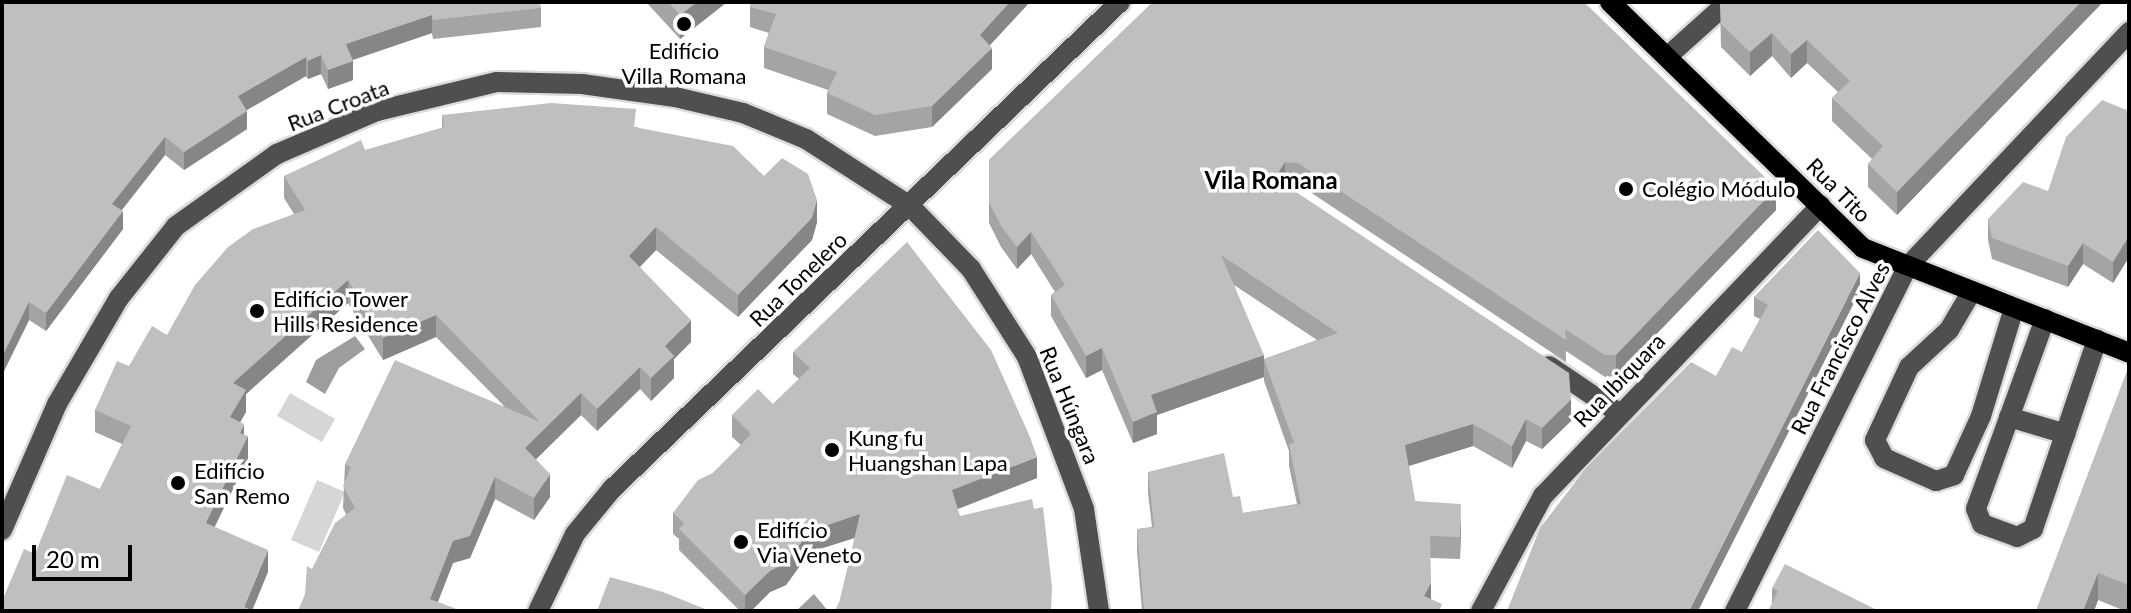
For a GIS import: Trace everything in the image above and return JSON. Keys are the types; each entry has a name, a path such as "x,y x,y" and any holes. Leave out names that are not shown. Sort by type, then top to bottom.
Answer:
{"main road":[{"name":"Rua Tito","path":"1610,2 1863,248 2129,353"}],"street":[{"name":"Rua Tonelero","path":"538,611 575,534 612,489 1120,2"},
{"path":"1667,57 1728,2"},
{"name":"Rua Francisco Alves","path":"1735,611 1908,266 2129,32"},
{"name":"Rua Croata","path":"2,530 57,404 119,298 176,226 277,154 377,111 497,82 582,84 675,97 743,113 806,139 910,206"},
{"name":"Rua Ibiquara","path":"1481,611 1543,496 1821,205"},
{"name":"Rua Húngara","path":"910,206 971,269 1027,357 1084,509 1099,611"},
{"path":"1972,291 1949,330 1909,367 1875,440 1884,458 1936,481 1954,475 1981,416 2014,308"},
{"path":"2045,319 1975,515 1982,524 2017,537 2033,529 2097,340"},
{"path":"1534,357 1619,413"},
{"path":"2009,417 2066,434"}],"shaded area":[{"path":"355,336 365,349 339,368 325,394 306,382 316,360"},
{"path":"290,393 335,419 322,442 277,416"},
{"path":"317,480 345,492 319,552 291,540"},
{"path":"814,594 828,611 796,611"}],"building":[{"path":"2,2 540,2 541,8 433,20 432,15 346,44 353,61 328,70 321,55 308,61 306,57 238,96 247,111 184,152 165,137 112,204 123,211 46,313 29,302 2,357"},
{"path":"668,2 697,2 680,15"},
{"path":"751,2 1010,2 980,35 992,48 932,106 875,115 827,93 837,72 764,47 776,14 750,7"},
{"path":"1153,2 1584,2 1776,188 1616,355 1605,355 1565,329 1566,340 1298,163 1285,162 1278,173 1284,184 1569,373 1571,399 1542,428 1526,419 1512,446 1473,424 1405,445 1415,501 1461,504 1460,537 1430,536 1431,583 1424,596 1442,604 1439,611 1144,611 1137,529 1154,527 1148,472 1224,453 1233,497 1240,496 1243,513 1301,504 1289,444 1294,443 1264,359 1338,333 1221,255 1264,355 1151,395 1157,412 1133,422 1102,348 1086,356 1051,295 1065,285 1031,232 1017,247 1001,226 989,202 989,160"},
{"path":"1722,2 2081,2 1897,192 1868,164 1883,146 1832,98 1850,81 1807,40 1791,54 1772,33 1750,52 1721,24"},
{"path":"2102,100 2129,111 2129,236 2113,262 2083,243 2068,266 1992,238 1988,219 2023,182 2048,191 2066,137"},
{"path":"551,103 636,109 634,127 733,146 764,176 782,158 808,174 817,200 812,218 738,295 656,227 629,256 691,320 665,346 674,356 651,378 640,367 597,409 581,393 525,448 550,474 534,498 495,477 470,536 453,541 430,599 462,611 298,611 305,594 307,566 312,569 335,523 355,508 343,486 351,467 345,464 395,360 540,422 436,315 383,338 348,280 233,383 246,390 230,417 244,424 240,433 248,436 206,523 268,550 244,607 253,611 2,611 2,601 24,549 35,554 67,475 100,489 131,426 95,410 117,361 129,366 152,326 167,335 195,285 228,247 253,229 305,210 284,176 361,140 365,150 444,127 442,115"},
{"path":"1818,230 1860,273 1689,611 1507,611 1540,528 1586,468 1691,362 1716,376 1732,347 1742,352 1768,305 1754,297"},
{"path":"907,242 991,350 1037,457 952,490 960,516 1032,499 1034,509 1043,507 1052,587 1051,611 835,611 860,514 810,531 786,563 770,571 745,595 679,529 684,523 673,513 698,480 715,472 751,434 732,415 758,389 773,404 810,368 793,352"},
{"path":"2128,368 2129,585 2098,573 2083,611 2036,611"},
{"path":"1785,564 1879,611 1768,611 1778,591 1772,588"},
{"path":"610,577 663,592 710,611 597,611"}],"place":[{"name":"Edifício Villa Romana","path":"684,24"},
{"name":"Colégio Módulo","path":"1626,189"},
{"name":"Edifício Tower Hills Residence","path":"257,311"},
{"name":"Kung fu Huangshan Lapa","path":"832,450"},
{"name":"Edifício San Remo","path":"178,483"},
{"name":"Edifício Via Veneto","path":"741,542"}],"district":[{"name":"Vila Romana","path":"1271,180"}]}
